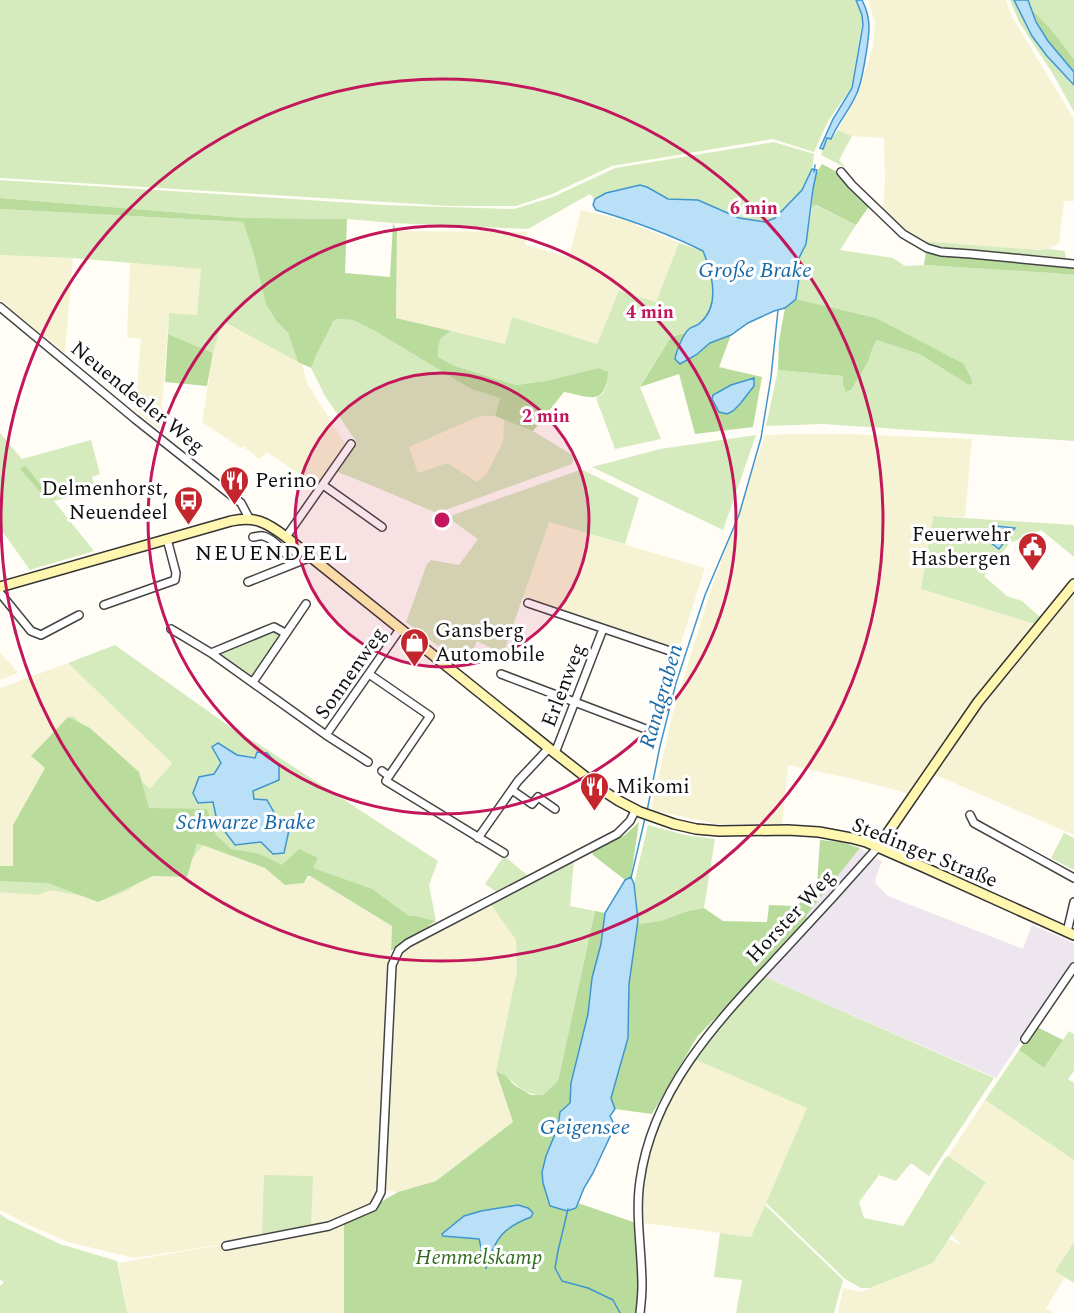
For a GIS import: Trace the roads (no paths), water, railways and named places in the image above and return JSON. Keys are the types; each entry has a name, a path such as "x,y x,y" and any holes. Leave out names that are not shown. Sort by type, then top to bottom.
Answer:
{"main road":[{"path":"0,587 231,520 249,518 267,524 605,792 638,810"},
{"name":"Horster Weg","path":"879,848 978,702 1074,584"},
{"name":"Stedinger Straße","path":"638,810 674,824 696,829 788,830 819,832 851,838 879,848 1070,934"}],"street":[{"path":"841,172 903,234 927,248 941,252 1074,264"},
{"name":"Neuendeeler Weg","path":"0,307 241,503 249,518"},
{"path":"286,537 351,444"},
{"path":"323,485 382,527"},
{"path":"253,537 263,536 271,541 285,551 293,564"},
{"path":"104,605 175,580 176,573 167,539"},
{"path":"248,582 311,557"},
{"path":"0,593 31,632 41,635 79,615"},
{"path":"528,603 673,652"},
{"path":"253,682 306,604"},
{"path":"211,653 274,627 285,633"},
{"name":"Sonnenweg","path":"171,629 211,653 368,762"},
{"name":"Sonnenweg","path":"326,735 400,629"},
{"name":"Erlenweg","path":"552,750 603,629"},
{"path":"369,674 430,716 386,781 504,853"},
{"path":"501,674 651,731"},
{"path":"478,838 518,781 552,750"},
{"path":"382,771 389,776"},
{"path":"512,790 532,804 538,797 555,809"},
{"path":"226,1246 329,1226 373,1207 381,1192 393,965 399,950 617,834 638,810"},
{"path":"970,815 974,823 1074,878"},
{"name":"Horster Weg","path":"640,1313 642,1287 638,1202 640,1180 648,1143 660,1112 694,1053 724,1015 879,848"},
{"path":"1070,934 1074,902"},
{"path":"1025,1039 1074,967"}],"water":[{"path":"856,0 862,0 869,24 863,72 853,101 831,139 827,138 823,149 820,148 833,119 852,88 863,25"},
{"path":"1014,0 1028,0 1036,22 1048,41 1074,72 1074,85 1032,36"},
{"name":"Große Brake","path":"812,169 817,170 806,244 799,258 796,299 785,308 748,323 731,335 710,343 696,355 680,364 675,359 682,339 689,329 701,322 707,315 713,297 712,278 703,251 651,228 596,210 593,205 595,199 606,193 640,185 668,199 698,200 739,218 765,222 775,218 802,190"},
{"path":"754,378 754,386 733,411 727,414 719,412 712,399 713,395 731,385"},
{"path":"996,526 1015,528 999,549 987,540 987,536"},
{"name":"Schwarze Brake","path":"218,743 237,755 255,758 257,752 267,753 279,766 279,780 253,791 254,799 267,800 276,816 274,822 289,830 284,853 273,854 261,842 235,845 217,821 213,802 198,803 193,793 199,777 214,774 221,763 212,747"},
{"name":"Geigensee","path":"631,877 634,884 638,920 629,984 628,1038 611,1098 615,1109 610,1116 615,1126 576,1208 567,1211 550,1206 542,1172 558,1127 560,1112 570,1103 571,1083 588,1014 592,978 601,944 605,913 625,880"},
{"path":"518,1205 528,1208 533,1213 531,1217 506,1230 493,1249 486,1268 479,1239 443,1236 442,1234 464,1216"}],"waterway":[{"name":"Randgraben","path":"814,172 815,165"},
{"name":"Randgraben","path":"647,811 676,683 705,595 739,515 761,438 771,377 778,310"},
{"name":"Randgraben","path":"631,878 645,818"},
{"name":"Randgraben","path":"568,1209 555,1268 562,1281 588,1288 613,1300 620,1313"}],"place":[{"name":"Perino","path":"234,506"},
{"name":"Delmenhorst, Neuendeel","path":"189,526"},
{"name":"Feuerwehr Hasbergen","path":"1032,572"},
{"name":"Gansberg Automobile","path":"414,668"},
{"name":"Mikomi","path":"595,812"}],"district":[{"name":"NEUENDEEL","path":"272,552"}],"park label":[{"name":"Hemmelskamp","path":"479,1257"}]}
